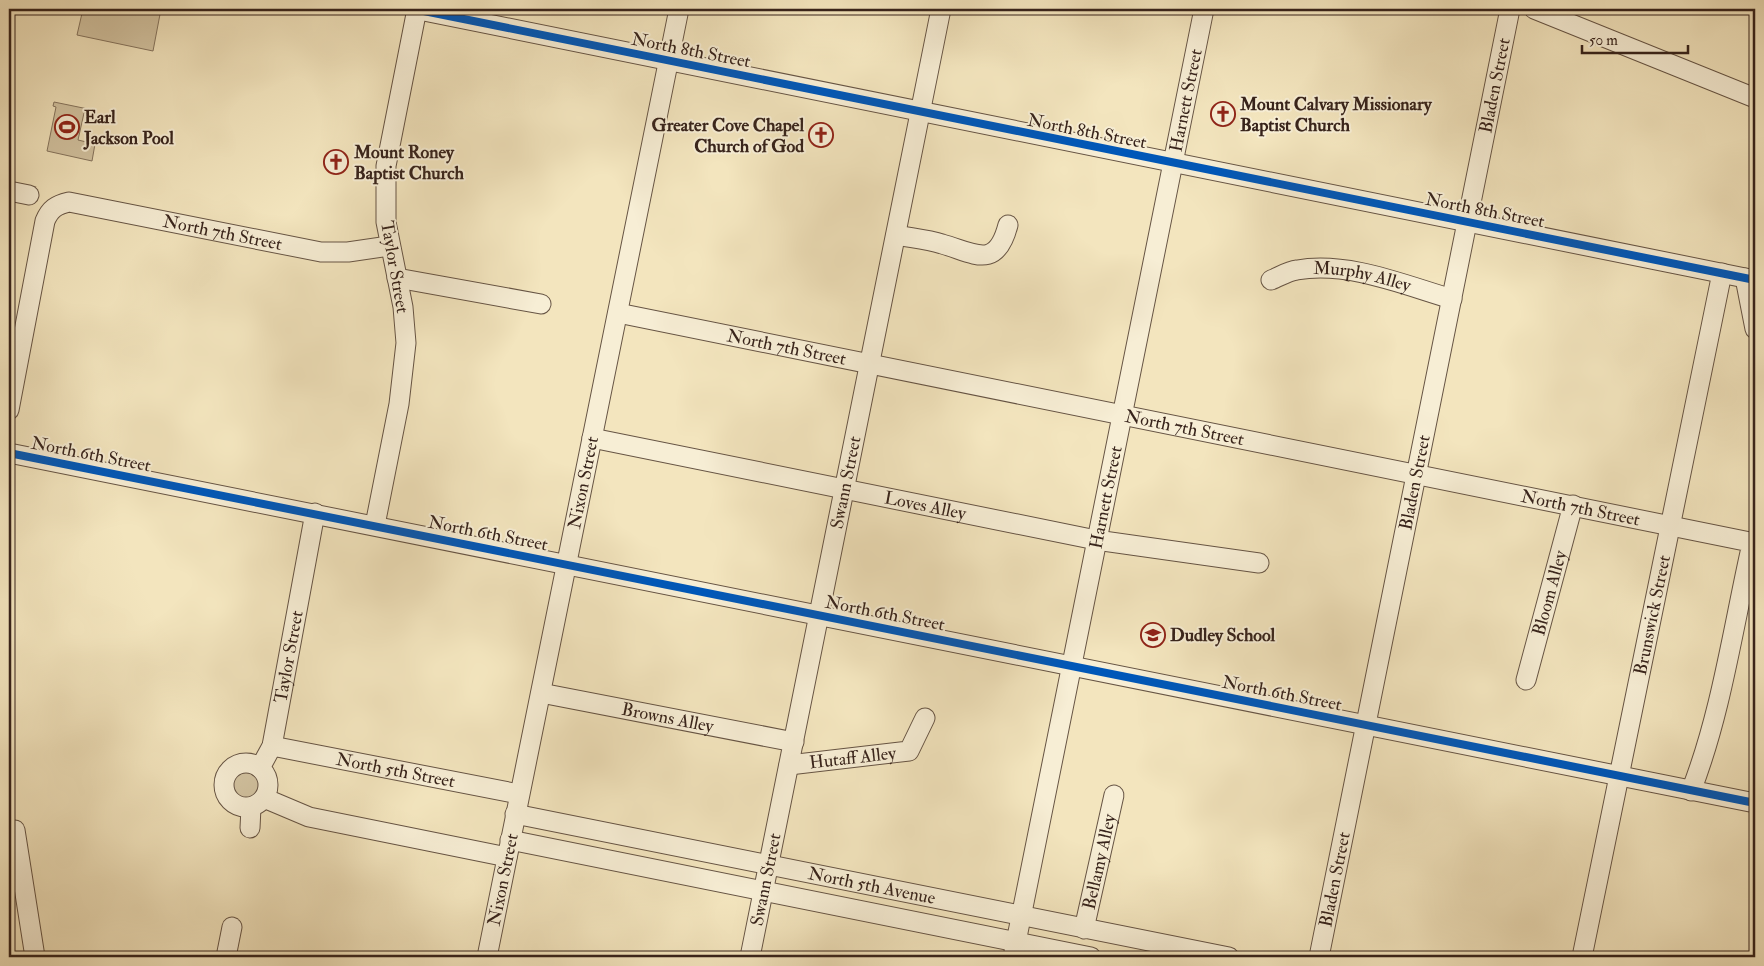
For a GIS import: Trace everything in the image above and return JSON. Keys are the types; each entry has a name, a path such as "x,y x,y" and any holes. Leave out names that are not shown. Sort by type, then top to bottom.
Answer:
{"street":[{"name":"North 8th Street","path":"416,9 1750,279"},
{"name":"Taylor Street","path":"375,526 403,378 405,329 386,222 386,166 416,9"},
{"name":"Nixon Street","path":"486,957 679,9"},
{"name":"Swann Street","path":"750,957 941,9"},
{"name":"Harnett Street","path":"1014,949 1204,9"},
{"name":"Bladen Street","path":"1319,957 1510,9"},
{"path":"1534,9 1755,98"},
{"path":"9,191 29,195"},
{"name":"North 7th Street","path":"9,410 45,221 48,212 58,204 69,202 321,252 348,252 389,246"},
{"path":"896,235 942,244 966,253 988,256 997,249 1006,235 1008,225"},
{"name":"Murphy Alley","path":"1272,280 1295,270 1315,268 1355,272 1452,299"},
{"name":"Brunswick Street","path":"1582,957 1722,273"},
{"path":"397,278 541,304"},
{"path":"1750,279 1755,329"},
{"name":"North 7th Street","path":"618,313 1671,524 1750,542 1751,548 1716,704 1702,762 1691,791"},
{"name":"Loves Alley","path":"592,438 1096,540 1260,563"},
{"name":"North 6th Street","path":"9,453 1755,803"},
{"name":"Bloom Alley","path":"1526,680 1573,505"},
{"name":"Taylor Street","path":"260,768 272,746 315,513"},
{"name":"Browns Alley","path":"541,693 794,742"},
{"name":"Hutaff Alley","path":"789,765 909,751 925,718"},
{"name":"North 5th Street","path":"272,746 519,794"},
{"path":"250,828 258,803 269,782 260,768 250,763 239,764 230,770 225,780 225,791 230,801 240,807 258,803 309,818 508,848"},
{"name":"Bellamy Alley","path":"1084,929 1114,795"},
{"name":"North 5th Avenue","path":"515,814 1228,957"},
{"path":"15,830 35,957"},
{"name":"North 5th Avenue","path":"508,848 763,892 1014,949 1091,957"},
{"path":"226,957 232,927"}],"shaded area":[{"path":"83,9 161,9 153,51 77,35"},
{"name":"Earl Jackson Pool","path":"54,102 88,109 87,113 84,113 78,140 95,144 92,161 47,151 56,107 53,106"},
{"path":"246,769 252,770 260,778 260,790 252,798 246,799 240,798 232,790 231,784 232,778 240,770"}],"cycle path":[{"path":"414,9 1755,280"},
{"path":"9,453 1755,803"}],"place":[{"name":"Mount Calvary Missionary Baptist Church","path":"1223,114"},
{"name":"Earl Jackson Pool","path":"67,127"},
{"name":"Greater Cove Chapel Church of God","path":"821,135"},
{"name":"Mount Roney Baptist Church","path":"336,162"},
{"name":"Dudley School","path":"1153,635"}]}
